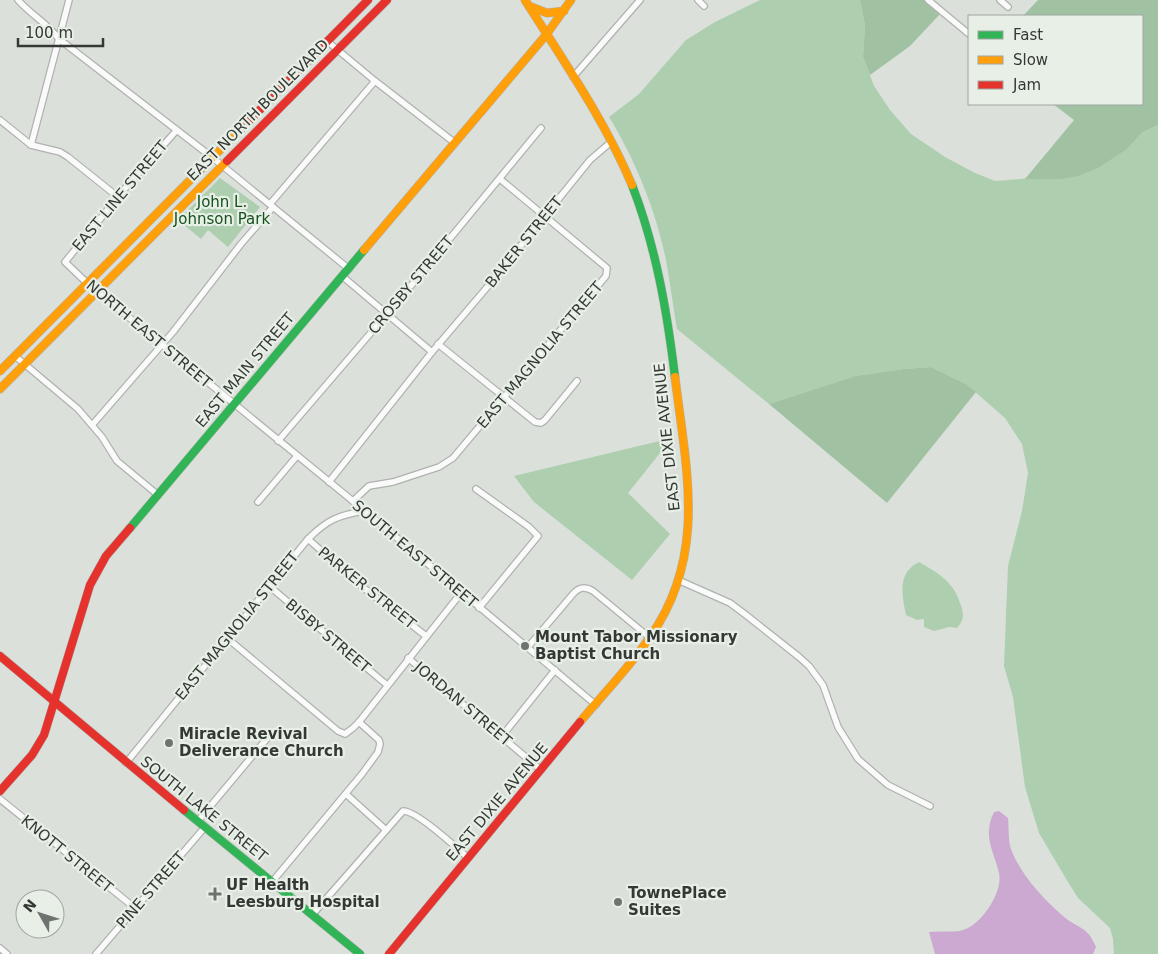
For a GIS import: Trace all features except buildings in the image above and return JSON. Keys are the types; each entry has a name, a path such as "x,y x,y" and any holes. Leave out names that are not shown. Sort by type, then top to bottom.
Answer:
{"main road":[{"name":"EAST NORTH BOULEVARD","path":"0,371 368,0"},
{"name":"EAST NORTH BOULEVARD","path":"0,389 388,0"},
{"name":"EAST MAIN STREET","path":"0,791 39,744 44,735 90,585 106,556 546,35 571,0"},
{"path":"527,3 547,13 564,11"},
{"name":"EAST DIXIE AVENUE","path":"389,954 650,638 666,611 678,580 688,541 690,503 666,306 660,272 648,226 631,182 611,142 527,3"},
{"name":"SOUTH LAKE STREET","path":"0,656 126,763 360,954"}],"street":[{"path":"18,0 55,33 59,39 222,165 349,268"},
{"path":"31,145 69,0"},
{"path":"573,77 640,0"},
{"path":"698,0 704,6"},
{"path":"928,0 968,33"},
{"path":"1000,0 1008,7"},
{"path":"328,41 375,81 455,143"},
{"path":"93,424 210,286 271,206 375,81"},
{"path":"1,123 31,145 60,152 118,197"},
{"name":"CROSBY STREET","path":"278,441 541,128"},
{"name":"EAST LINE STREET","path":"65,262 118,197 176,131"},
{"name":"BAKER STREET","path":"432,352 590,160 611,142"},
{"path":"500,179 545,216"},
{"name":"EAST MAGNOLIA STREET","path":"353,501 369,486 393,482 439,467 453,458 606,276 606,268 545,216"},
{"name":"NORTH EAST STREET","path":"65,262 87,283 234,404"},
{"path":"329,482 432,352 342,276"},
{"path":"438,344 535,422 541,423 577,381"},
{"path":"15,356 66,398 93,424 117,461 158,495"},
{"name":"SOUTH EAST STREET","path":"234,404 596,705"},
{"path":"258,502 297,456"},
{"path":"476,490 529,527 538,536 536,541 479,608"},
{"name":"EAST MAGNOLIA STREET","path":"126,763 308,539 321,526 332,519 349,513 365,511"},
{"name":"PARKER STREET","path":"308,539 384,605 426,636"},
{"path":"678,580 730,603 799,657 809,666 823,685 838,727 858,759 888,785 930,806"},
{"name":"BISBY STREET","path":"269,586 387,685"},
{"path":"528,647 576,590 585,588 593,591 650,638"},
{"path":"228,638 338,732 348,733 359,722 461,593"},
{"name":"JORDAN STREET","path":"408,658 541,770"},
{"path":"502,736 555,670"},
{"path":"272,882 346,794 380,747 379,740 359,722"},
{"path":"198,821 270,736"},
{"path":"346,794 386,830"},
{"name":"KNOTT STREET","path":"0,799 135,908"},
{"path":"312,915 403,811 408,811 419,818 468,858"},
{"name":"PINE STREET","path":"96,954 205,827"},
{"path":"0,948 7,954"}],"green space":[{"path":"760,0 860,0 865,26 863,57 874,86 890,110 911,134 945,157 995,181 1033,178 1061,179 1127,149 1143,132 1158,125 1158,954 1114,954 1110,928 1078,898 1039,833 1025,787 1013,697 1004,666 1008,566 1022,511 1028,473 1022,444 1005,418 966,384 931,367 855,376 769,404 677,329 666,260 657,223 636,168 609,117 639,94 686,40 715,22"},
{"path":"860,0 926,0 941,13 910,46 870,75 863,57 865,26"},
{"path":"1038,0 1158,0 1158,125 1143,132 1127,149 1098,168 1078,176 1061,179 1025,179 1074,120 1054,105 1143,105 1143,15 1024,15"},
{"name":"John L. Johnson Park","path":"220,178 260,207 228,247 208,230 201,239 178,220"},
{"path":"931,367 966,384 976,392 887,503 769,404 855,376"},
{"path":"672,438 628,493 670,534 632,580 534,502 514,476"},
{"path":"919,562 944,578 957,595 963,619 957,628 949,627 934,631 924,627 924,619 917,620 906,615 903,599 904,578 907,572"}],"shaded area":[{"path":"999,811 1008,818 1010,845 1020,868 1048,902 1068,920 1086,931 1096,947 1093,954 935,954 929,932 959,931 968,928 986,912 995,896 998,888 999,873 990,843 989,829 994,812"}],"traffic: fast":[{"path":"632,185 648,232 660,280 675,377"},
{"path":"130,528 364,250"},
{"path":"184,810 360,954"}],"traffic: slow":[{"path":"525,0 596,113 632,185"},
{"path":"364,250 546,35 571,0"},
{"path":"529,6 547,13 564,11"},
{"path":"0,371 239,131"},
{"path":"0,389 227,161"},
{"path":"580,722 625,670 650,637 668,606 680,575 686,543 688,511 684,445 675,377"}],"traffic: jam":[{"path":"239,131 368,0"},
{"path":"227,161 387,0"},
{"path":"0,791 32,755 44,735 90,585 106,556 130,528"},
{"path":"0,656 184,810"},
{"path":"389,954 580,722"}],"place":[{"name":"Mount Tabor Missionary Baptist Church","path":"525,646"},
{"name":"Miracle Revival Deliverance Church","path":"169,743"},
{"name":"UF Health Leesburg Hospital","path":"215,894"},
{"name":"TownePlace Suites","path":"618,902"}]}
